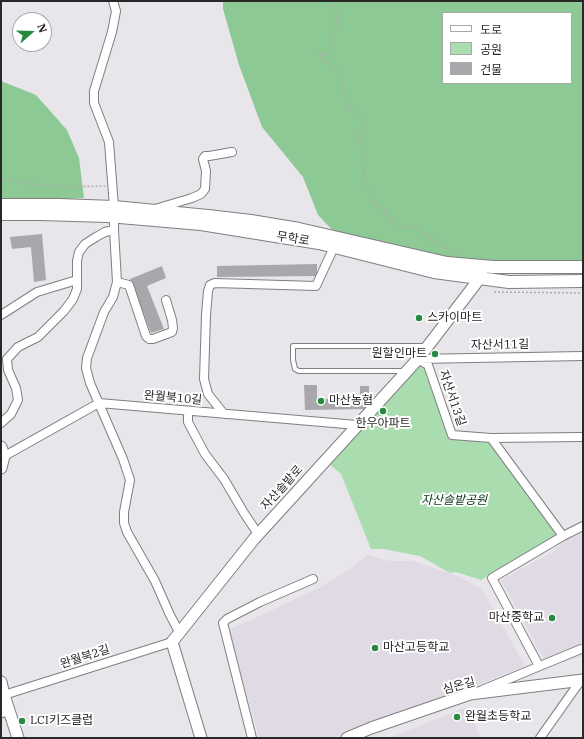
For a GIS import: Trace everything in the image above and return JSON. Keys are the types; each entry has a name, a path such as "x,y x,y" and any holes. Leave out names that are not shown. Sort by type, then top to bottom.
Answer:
{"main road":[{"name":"무학로","path":"1,205 58,205 201,224 319,243 434,272 482,272 583,267"},
{"name":"무학로","path":"1,214 150,210 233,218 273,224 448,262 509,282 583,281"},
{"name":"자산솔밭로","path":"172,642 258,534 408,371 482,272"},
{"path":"1,468 2,454"},
{"path":"172,642 201,738"},
{"name":"심온길","path":"347,738 371,728 472,694 582,680"},
{"path":"1,682 18,738"},
{"path":"1,712 4,695"}],"street":[{"path":"113,1 116,11 112,32 94,91 94,103 109,142 117,282 116,289 102,318 87,358 86,368 99,403 128,470 130,480 124,512 124,523 127,532 155,582 179,632"},
{"path":"150,210 201,194 205,188 206,171 203,159 205,156 232,152"},
{"path":"1,423 10,414 18,400 16,388 8,370 7,359 18,347 38,337 64,311 73,299 77,289 77,261 79,252 85,244 105,232 114,230"},
{"path":"224,414 208,394 204,380 206,315 210,285 215,283 316,286 334,247"},
{"path":"1,315 37,292 77,280"},
{"path":"117,282 129,285 146,336 149,339 172,332 172,320 166,300"},
{"name":"자산서11길","path":"418,359 583,356"},
{"name":"자산서13길","path":"418,359 428,365 452,435 491,438 583,437"},
{"path":"2,454 99,403"},
{"name":"완월북10길","path":"99,403 357,425"},
{"path":"188,411 188,422 205,454 224,479 258,534"},
{"path":"491,438 563,536"},
{"path":"539,666 492,578 563,536 583,526"},
{"path":"252,738 224,623 227,619 260,602 313,580"},
{"name":"완월북2길","path":"4,695 172,642"},
{"path":"472,694 581,649"},
{"path":"540,738 582,680"}],"lane":[{"path":"408,371 299,371 295,369 293,360 293,346 428,346"}],"path":[{"path":"333,1 336,11 337,26 327,55 318,53 326,62 335,68 341,77 345,99 350,109 360,116 364,127 360,137 365,182 374,204 384,210 388,220 398,225 421,230 438,245 460,255"},
{"path":"1,177 5,180 38,185 112,186"},
{"path":"494,292 583,293"}],"shaded area":[{"name":"마산중학교","path":"583,530 583,656 548,667 501,580 553,552 568,536"},
{"name":"마산고등학교","path":"367,555 390,561 413,561 458,576 482,589 525,666 474,687 332,738 259,738 229,630 321,587 350,569"},
{"name":"완월초등학교","path":"469,706 480,738 387,738 415,728"}],"green space":[{"path":"223,1 583,1 583,265 509,268 343,241 318,215 303,177 262,127 239,65 223,9"},
{"path":"1,81 36,95 67,130 79,158 84,198 1,202"},
{"name":"자산솔밭공원","path":"420,362 426,366 450,437 488,440 559,536 481,580 456,572 450,573 420,556 383,549 371,549 341,474 328,463"}],"building":[{"path":"42,234 46,280 34,282 31,247 12,249 10,237"},
{"path":"317,264 317,276 217,277 217,266"},
{"path":"162,266 166,278 147,286 164,329 151,333 130,279"},
{"path":"304,385 317,385 317,399 360,398 360,386 369,386 369,409 305,410"}],"place":[{"name":"스카이마트","path":"419,318"},
{"name":"원할인마트","path":"435,354"},
{"name":"마산농협","path":"321,401"},
{"name":"한우아파트","path":"383,411"},
{"name":"마산중학교","path":"552,618"},
{"name":"마산고등학교","path":"375,648"},
{"name":"완월초등학교","path":"457,717"},
{"name":"LCI키즈클럽","path":"22,721"}]}
